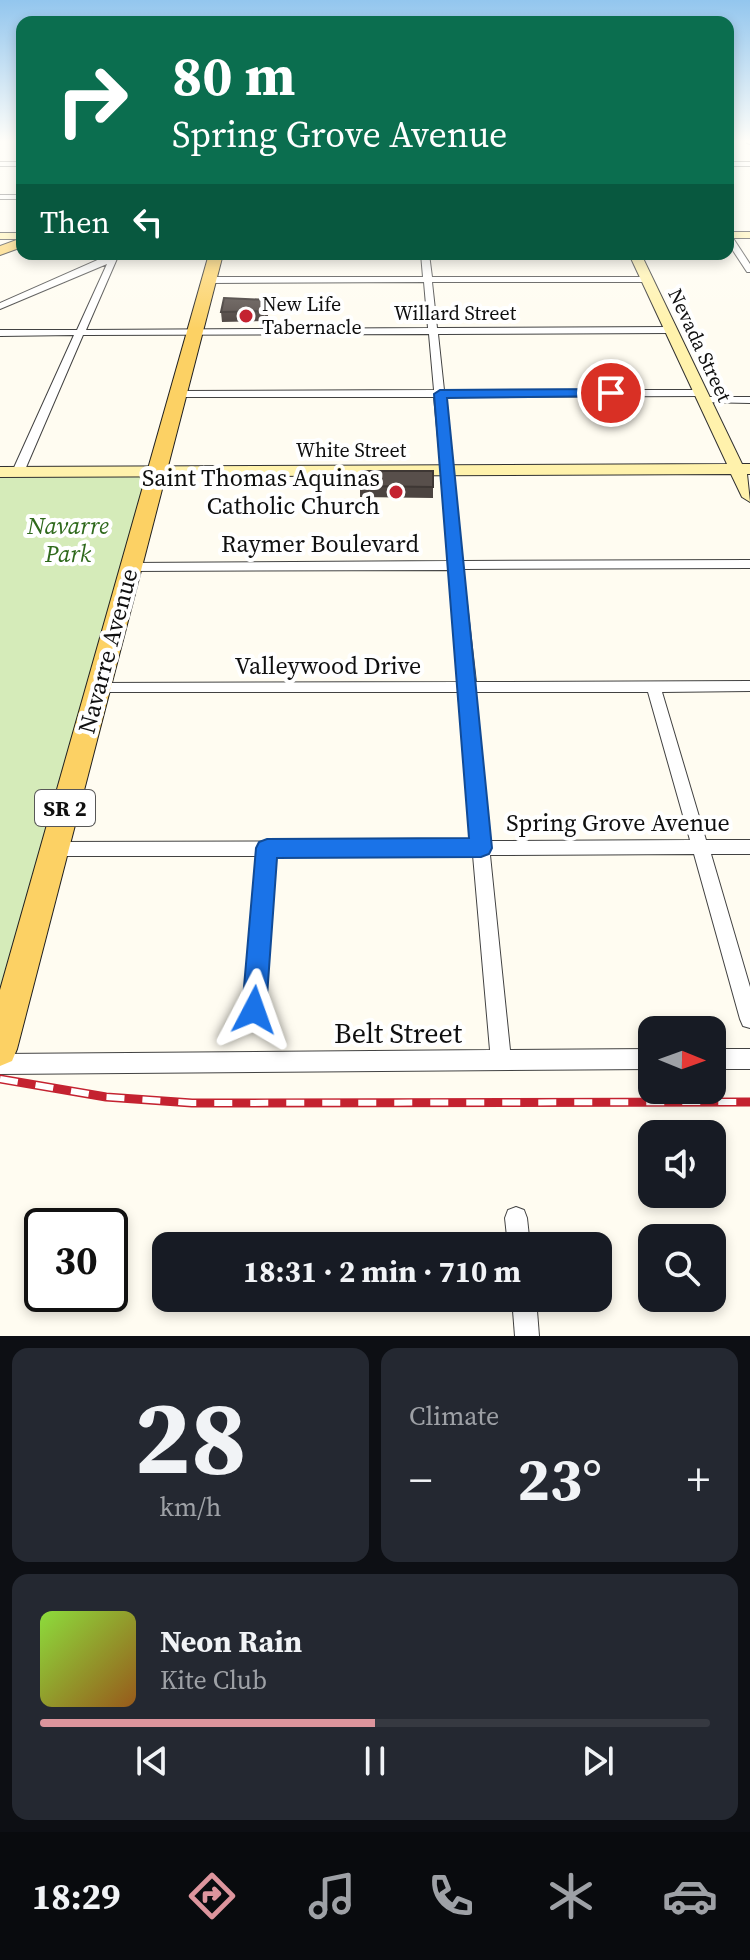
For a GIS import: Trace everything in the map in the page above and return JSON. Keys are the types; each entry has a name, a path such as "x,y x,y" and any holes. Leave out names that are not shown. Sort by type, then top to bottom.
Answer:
{"main road":[{"name":"Navarre Avenue","path":"0,1049 214,260"}],"street":[{"path":"734,245 750,270"},
{"path":"0,306 105,260"},
{"path":"18,472 112,260"},
{"path":"425,260 458,565 501,1060"},
{"name":"Nevada Street","path":"638,260 702,397 743,469 750,497"},
{"path":"209,280 646,279"},
{"name":"Willard Street","path":"0,333 671,330"},
{"path":"178,394 440,394 750,400"},
{"name":"White Street","path":"0,472 743,469"},
{"name":"Raymer Boulevard","path":"131,567 750,564"},
{"name":"Valleywood Drive","path":"98,688 750,686"},
{"path":"654,687 750,1019"},
{"name":"Spring Grove Avenue","path":"54,849 750,847"},
{"path":"254,1010 267,848"},
{"name":"Belt Street","path":"0,1064 638,1059"},
{"path":"726,1059 750,1059"},
{"path":"516,1218 518,1232"},
{"path":"525,1312 527,1336"}],"green space":[{"name":"Navarre Park","path":"157,471 0,1049 0,472"}],"building":[{"path":"224,298 268,300 266,311 221,312"},
{"path":"363,471 433,471 433,487 360,486"}],"railway":[{"path":"0,1079 106,1097 192,1103 750,1102"}],"place":[{"name":"New Life Tabernacle","path":"246,316"},
{"name":"Saint Thomas Aquinas Catholic Church","path":"396,492"}],"route":[{"path":"254,1010 267,848 481,848 465,687 469,687 440,394 611,393"}]}
